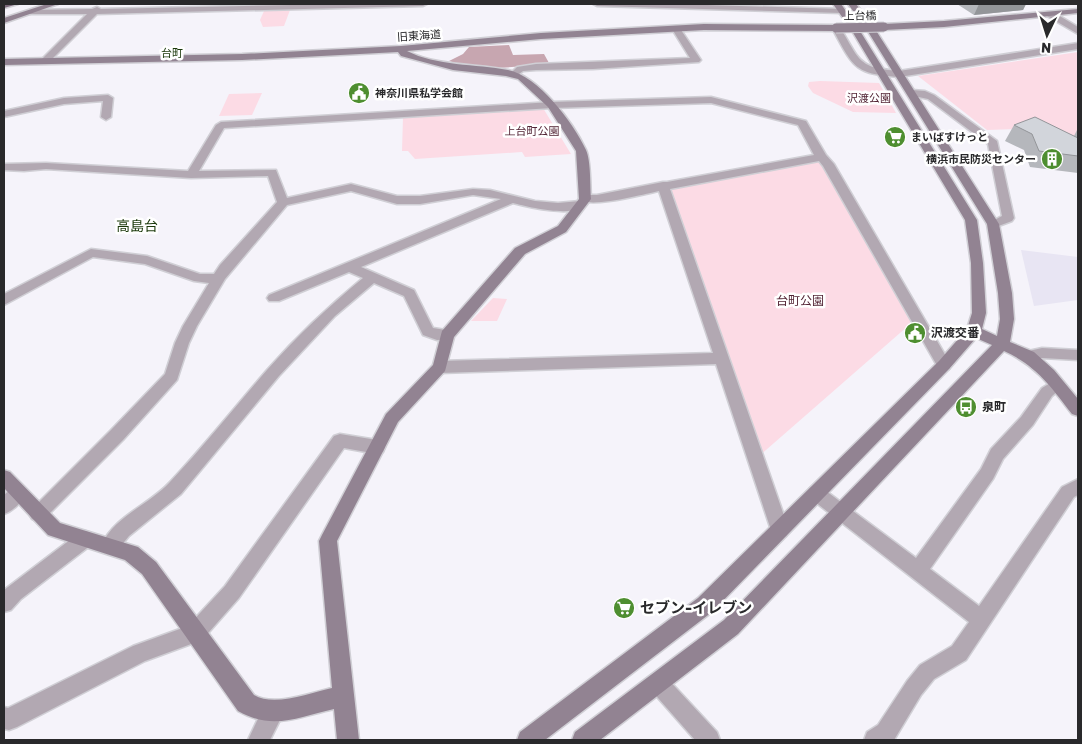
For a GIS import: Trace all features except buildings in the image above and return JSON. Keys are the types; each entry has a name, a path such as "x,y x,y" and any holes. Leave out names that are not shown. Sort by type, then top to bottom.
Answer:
{"main road":[{"path":"4,6 14,4"}],"street":[{"path":"4,21 54,4"},
{"path":"45,61 72,32 103,4"},
{"path":"30,12 94,12 197,7 423,4"},
{"path":"583,740 731,626 1004,343 1008,319 993,224 871,30 844,6 596,4"},
{"path":"1046,4 1061,13"},
{"path":"528,740 706,604 944,365 974,331 979,313 979,293 971,220 882,73 844,6"},
{"path":"1050,14 1078,11"},
{"path":"1050,14 1078,31"},
{"name":"上台橋","path":"836,28 944,24 1050,14"},
{"path":"836,28 858,66 864,70 882,73 899,74 1078,46"},
{"name":"旧東海道","path":"4,62 242,57 400,49 541,36 676,29 836,28"},
{"path":"515,74 520,69 536,67 696,60 676,29"},
{"path":"348,740 328,541 392,418 440,367 447,335 520,251 562,229 583,202 581,152 552,106 521,77 515,74 453,67 404,54 400,49"},
{"path":"912,93 931,97 993,143 1008,218 993,224"},
{"path":"4,114 64,102 108,98 106,116"},
{"path":"191,175 220,125 552,106 711,100 802,123 821,157 828,164 944,365"},
{"path":"38,514 117,435 172,376 186,334 225,268 283,202 351,187 397,200 420,200 473,192 490,193 558,207 663,185 821,157"},
{"path":"4,167 46,166 191,175 272,172 283,202"},
{"path":"663,185 720,358 780,530"},
{"path":"274,298 512,199"},
{"path":"4,300 91,253 147,260 199,278 218,279"},
{"path":"348,266 409,293 428,331 437,335 447,335"},
{"path":"110,546 123,530 175,488 274,372 330,312 373,277"},
{"path":"974,331 1029,356 1049,374 1078,410"},
{"path":"1029,356 1042,353 1078,355"},
{"path":"440,367 720,358"},
{"path":"917,572 987,474 997,454 1027,420 1047,392 1057,385"},
{"path":"4,718 9,718 140,653 195,633 232,592 340,441 377,447"},
{"path":"4,478 11,500 38,514 54,529 131,553 149,568 246,703 258,710 273,712 344,696"},
{"path":"875,740 886,733 914,688 928,672 959,653 1068,492 1078,486"},
{"path":"816,493 982,620"},
{"path":"4,603 14,593 85,538"},
{"path":"658,682 709,740"},
{"path":"259,740 273,712"}],"shaded area":[{"path":"509,45 513,55 544,54 549,63 486,68 449,61 463,54 469,47"},
{"path":"1021,250 1078,257 1078,300 1034,306"}],"green space":[{"path":"290,10 284,26 263,27 260,20 264,11"},
{"path":"1078,52 1078,137 1017,129 987,130 918,76"},
{"name":"沢渡公園","path":"809,82 879,83 896,113 853,112 813,93 808,86"},
{"path":"262,93 252,115 219,116 229,94"},
{"name":"上台町公園","path":"543,108 571,154 525,157 522,152 415,159 408,151 402,151 403,117"},
{"name":"台町公園","path":"815,161 824,164 916,319 758,457 667,190"},
{"path":"493,298 507,299 497,321 471,321"}],"place":[{"name":"神奈川県私学会館","path":"359,93"},
{"name":"まいばすけっと","path":"895,137"},
{"name":"横浜市民防災センター","path":"1052,159"},
{"name":"沢渡交番","path":"915,333"},
{"name":"泉町","path":"966,407"},
{"name":"セブン-イレブン","path":"624,608"}],"district":[{"name":"台町","path":"172,53"},
{"name":"高島台","path":"137,226"}]}
